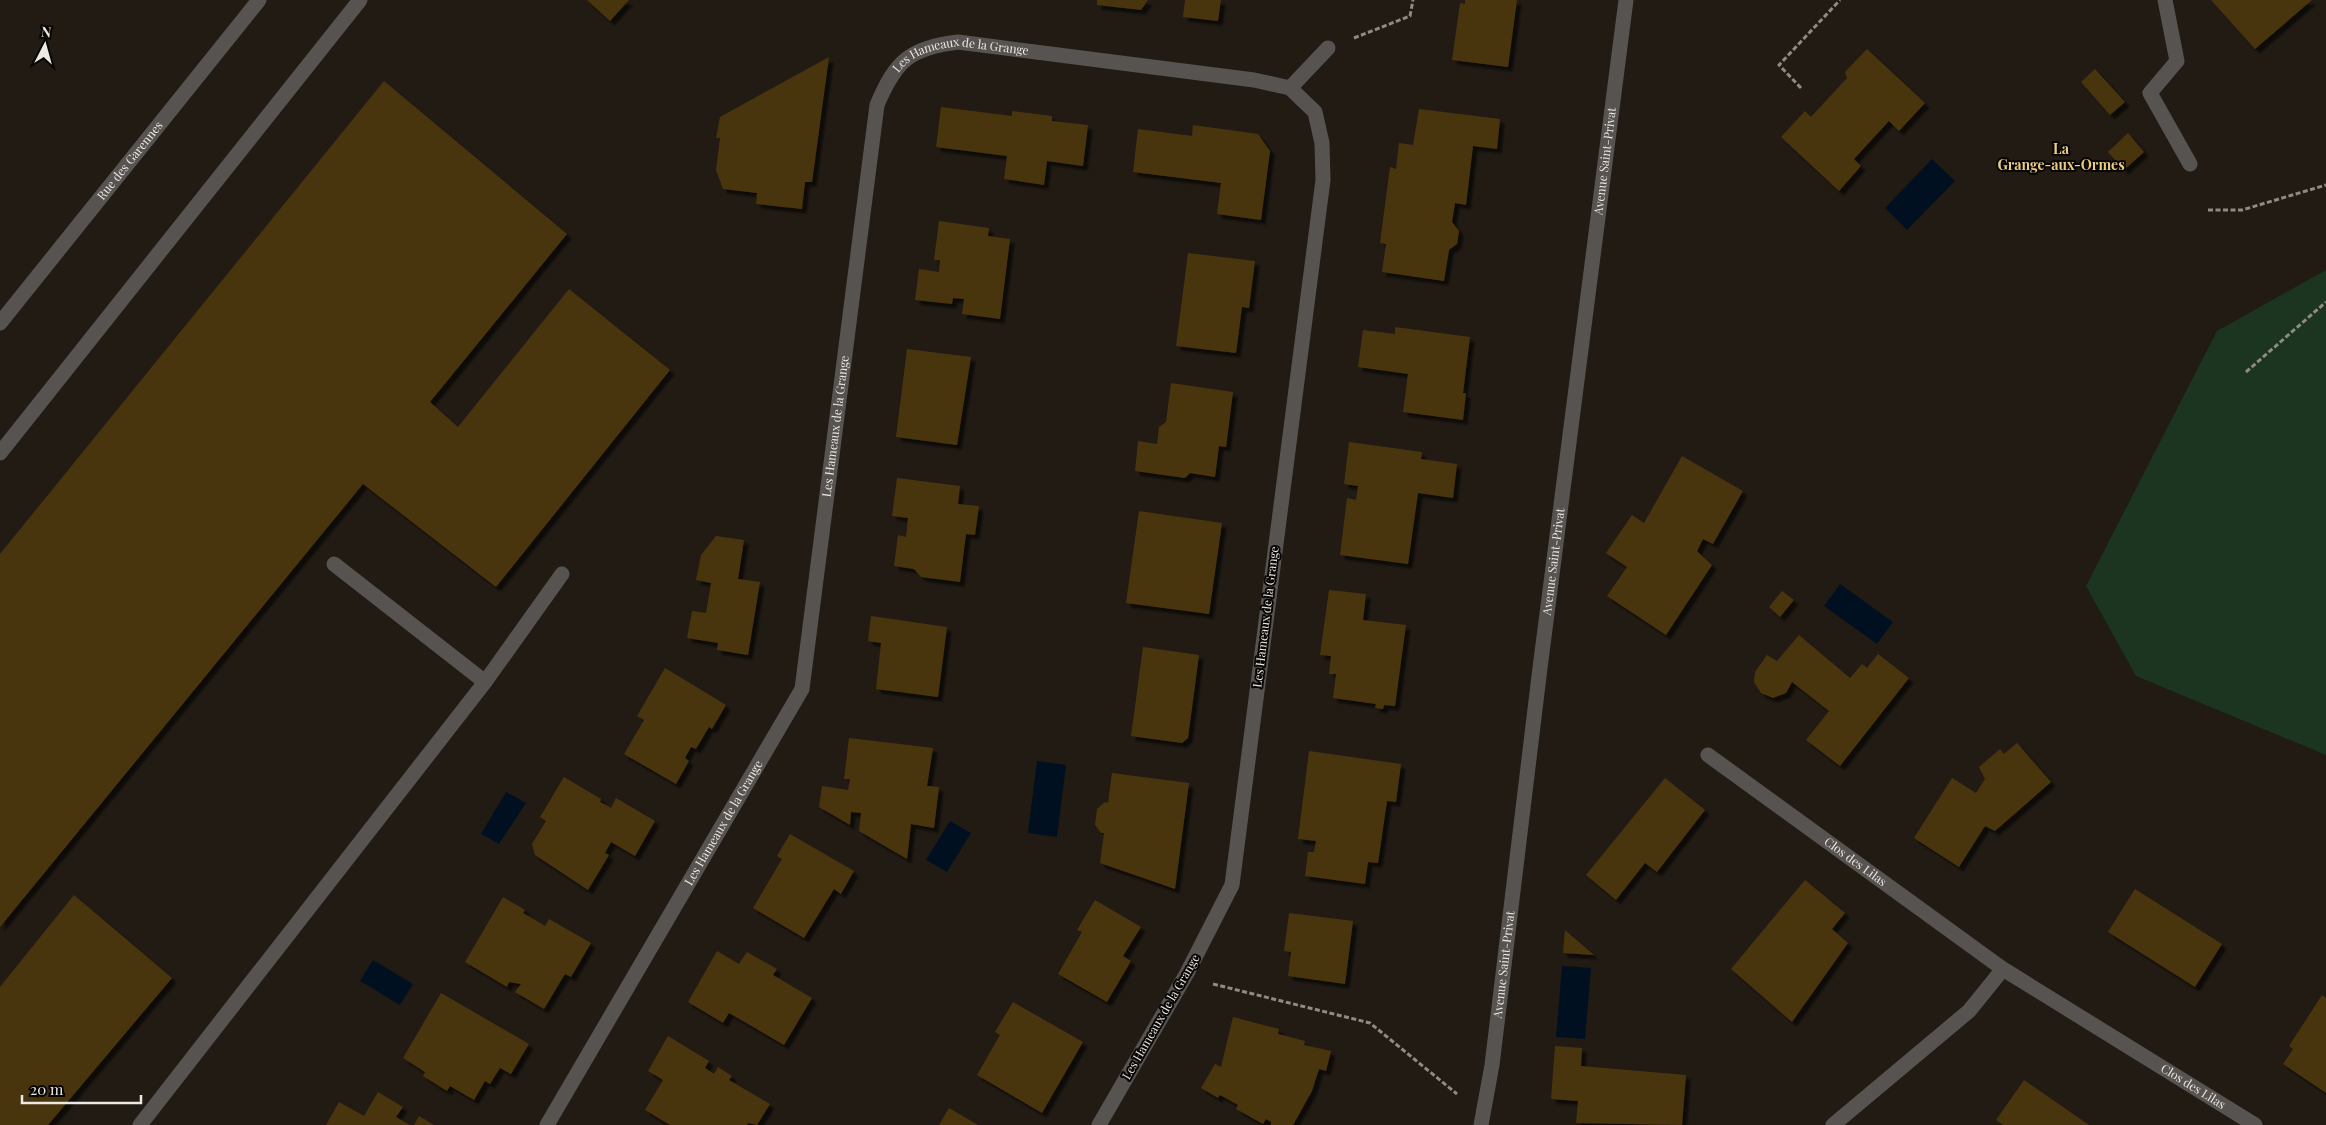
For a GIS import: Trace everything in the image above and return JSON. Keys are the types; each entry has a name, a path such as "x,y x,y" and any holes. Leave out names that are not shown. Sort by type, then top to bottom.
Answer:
{"street":[{"name":"Rue des Garennes","path":"0,323 259,0"},
{"path":"0,453 360,0"},
{"name":"Avenue Saint-Privat","path":"1485,1123 1540,668 1626,0"},
{"path":"2164,0 2177,61 2150,93 2190,164"},
{"name":"Les Hameaux de la Grange","path":"547,1125 802,689 877,105 887,81 905,58 930,46 958,42 1254,80 1290,88 1314,112 1322,143 1323,180 1232,885 1187,972 1099,1125"},
{"path":"1290,88 1328,48"},
{"path":"334,564 485,682"},
{"path":"140,1125 485,682 562,574"},
{"name":"Clos des Lilas","path":"1708,755 2003,969 2255,1125"},
{"path":"1833,1125 1969,1012 2003,969"}],"path":[{"path":"1328,48 1410,16 1413,0"},
{"path":"1801,88 1779,65 1840,0"},
{"path":"2208,210 2242,210 2326,185"},
{"path":"2246,372 2326,302"},
{"path":"1187,972 1214,985 1370,1023 1460,1097 1485,1123"}],"green space":[{"path":"2326,270 2326,755 2136,676 2086,586 2217,331"}],"water":[{"path":"1932,159 1955,181 1907,230 1885,208"},
{"path":"1840,584 1893,622 1877,644 1824,606"},
{"path":"1037,761 1066,765 1057,837 1028,833"},
{"path":"506,792 526,803 499,844 481,834"},
{"path":"950,821 971,833 947,872 926,860"},
{"path":"373,960 413,984 400,1005 360,981"},
{"path":"1562,966 1591,968 1585,1039 1556,1037"}],"building":[{"path":"587,0 629,0 610,21"},
{"path":"1097,0 1148,0 1141,10 1097,5"},
{"path":"1185,0 1221,0 1218,21 1183,17"},
{"path":"1465,0 1517,0 1508,67 1452,60 1460,3 1465,4"},
{"path":"2211,0 2312,0 2255,49"},
{"path":"1867,49 1925,103 1899,131 1889,121 1854,159 1861,166 1839,191 1781,137 1805,111 1811,117 1847,78 1845,72"},
{"path":"829,57 812,182 805,182 802,209 756,204 757,193 723,189 716,170 720,138 716,138 720,117"},
{"path":"2095,69 2125,102 2110,115 2081,82"},
{"path":"384,81 567,234 430,402 458,427 569,289 670,370 496,587 363,484 0,927 0,554"},
{"path":"941,107 1012,116 1012,111 1052,116 1052,121 1088,125 1083,166 1047,161 1044,185 1004,179 1007,156 936,147"},
{"path":"1419,109 1500,119 1497,149 1473,146 1466,205 1455,203 1452,222 1459,231 1457,244 1449,250 1444,281 1382,272 1386,244 1380,243 1390,167 1396,169 1399,143 1413,145"},
{"path":"1193,125 1258,134 1270,151 1261,220 1217,214 1221,183 1133,172 1138,129 1192,136"},
{"path":"2128,133 2144,152 2124,170 2108,152"},
{"path":"939,221 989,228 988,236 1010,239 1000,319 962,314 964,299 953,298 952,304 915,300 919,269 939,272 940,260 934,260"},
{"path":"1188,253 1255,261 1249,308 1242,307 1236,353 1176,346"},
{"path":"1395,327 1470,337 1463,393 1466,393 1463,420 1403,412 1408,374 1358,367 1363,330 1395,334"},
{"path":"907,349 971,357 957,445 896,437"},
{"path":"1171,383 1233,392 1226,447 1219,446 1215,477 1190,473 1185,478 1135,471 1138,441 1157,444 1159,427 1166,422"},
{"path":"1349,442 1422,452 1421,459 1457,464 1453,498 1418,493 1408,564 1340,555 1347,498 1356,500 1358,486 1344,484"},
{"path":"1682,456 1743,491 1713,544 1703,539 1697,551 1712,565 1666,635 1607,596 1627,567 1606,553 1632,515 1644,523"},
{"path":"897,478 960,486 958,504 979,506 975,535 966,534 960,582 921,577 914,569 894,566 898,535 906,537 908,518 892,516"},
{"path":"1139,511 1222,523 1209,614 1126,603"},
{"path":"716,536 744,540 738,579 760,582 748,655 717,650 718,643 687,638 692,611 706,613 711,583 696,580 701,555"},
{"path":"1329,590 1366,594 1363,620 1406,625 1395,706 1384,705 1383,709 1375,708 1376,704 1333,698 1336,674 1329,674 1331,656 1320,655"},
{"path":"1782,591 1794,600 1780,617 1769,607"},
{"path":"871,616 947,627 938,697 876,689 881,643 868,641"},
{"path":"1799,635 1850,678 1862,664 1867,668 1878,654 1909,678 1840,766 1806,740 1829,711 1792,682 1786,693 1773,698 1761,693 1754,682 1755,672 1767,655 1777,661"},
{"path":"1143,647 1199,655 1188,738 1182,743 1131,736"},
{"path":"665,668 726,705 712,729 709,727 696,749 691,747 685,758 689,761 676,784 624,754 644,720 637,716"},
{"path":"849,738 933,748 927,786 939,787 934,828 911,824 907,859 859,831 861,813 851,812 850,825 819,807 822,786 848,790 850,779 844,779"},
{"path":"2017,743 2051,782 1995,831 1985,826 1959,867 1914,838 1952,778 1976,793 1985,779 1979,767 2000,749 2004,754"},
{"path":"1309,751 1401,764 1396,802 1387,801 1378,863 1368,862 1365,884 1305,876 1308,852 1314,852 1316,841 1298,839"},
{"path":"1112,773 1189,783 1175,889 1100,863 1104,833 1101,833 1095,825 1097,809 1105,802 1108,803"},
{"path":"564,777 601,799 600,802 611,808 616,798 655,821 635,856 611,842 605,853 609,855 588,890 535,855 532,844 546,821 540,817"},
{"path":"1665,778 1705,810 1657,872 1645,863 1616,900 1586,875"},
{"path":"790,834 854,871 841,894 834,889 804,938 753,908 782,859 777,856"},
{"path":"1805,880 1845,913 1832,929 1848,943 1792,1022 1731,969"},
{"path":"2135,889 2222,944 2195,987 2108,932"},
{"path":"74,895 172,978 48,1125 0,1125 0,987"},
{"path":"503,897 525,910 523,913 545,926 549,919 591,943 571,977 565,974 544,1009 515,992 521,984 509,982 507,987 465,962"},
{"path":"1095,900 1141,927 1123,956 1131,961 1107,1002 1058,974 1082,932 1077,930"},
{"path":"1289,913 1353,921 1345,984 1288,976 1291,952 1284,951"},
{"path":"1565,930 1594,955 1563,953"},
{"path":"717,951 739,964 747,952 777,969 773,975 812,998 784,1045 729,1013 723,1023 688,1002"},
{"path":"441,993 529,1044 511,1074 500,1068 490,1084 485,1081 474,1100 450,1086 447,1091 423,1076 425,1072 403,1058"},
{"path":"2322,995 2326,998 2326,1093 2283,1064 2293,1049 2289,1046"},
{"path":"1013,1002 1083,1042 1042,1113 977,1075 1000,1035 995,1032"},
{"path":"1233,1017 1279,1029 1278,1034 1305,1041 1304,1045 1331,1051 1326,1071 1319,1069 1312,1091 1293,1125 1271,1125 1271,1122 1266,1119 1263,1124 1236,1109 1238,1105 1220,1095 1218,1098 1201,1088 1215,1064 1221,1067"},
{"path":"668,1036 709,1061 705,1068 714,1074 718,1067 732,1076 729,1080 770,1104 757,1125 748,1123 747,1125 670,1125 645,1110 663,1080 648,1071"},
{"path":"1555,1046 1582,1048 1581,1066 1686,1075 1682,1125 1576,1123 1578,1101 1551,1099"},
{"path":"2024,1080 2089,1125 2003,1125 1996,1120"},
{"path":"378,1092 403,1107 396,1117 410,1125 326,1125 339,1102 364,1116"},
{"path":"949,1108 978,1125 939,1125"},
{"path":"419,1116 434,1125 414,1125"}],"district":[{"name":"La Grange-aux-Ormes","path":"2061,158"}]}
